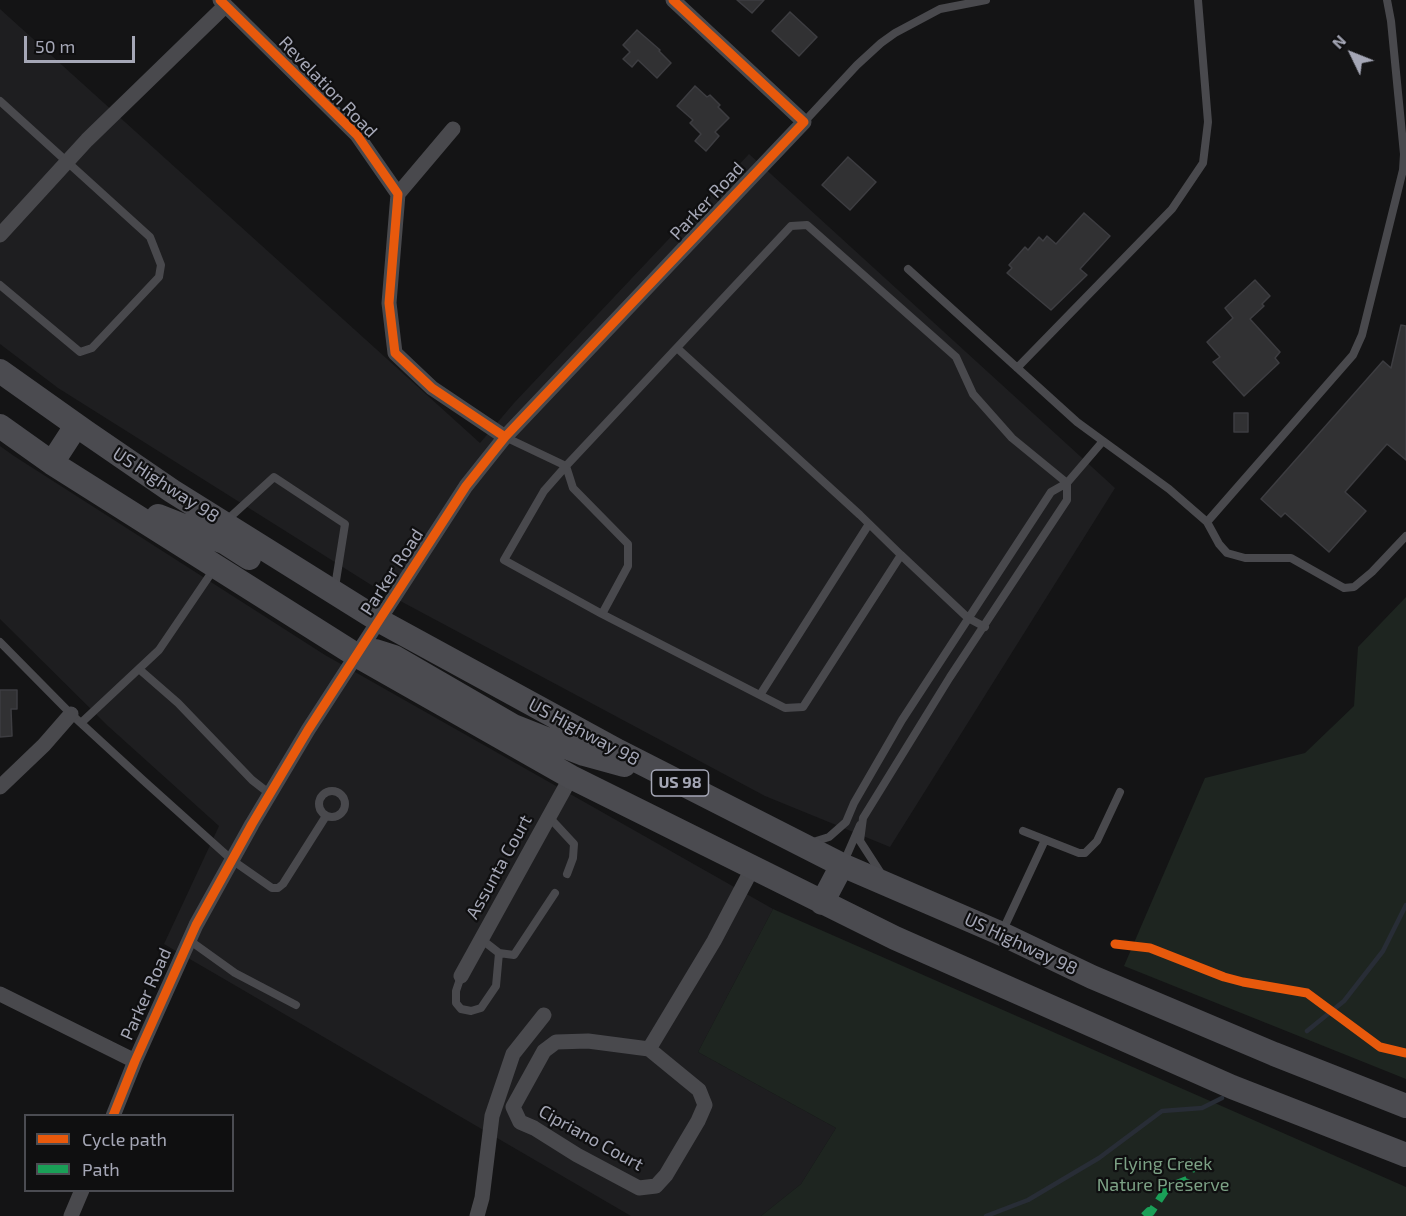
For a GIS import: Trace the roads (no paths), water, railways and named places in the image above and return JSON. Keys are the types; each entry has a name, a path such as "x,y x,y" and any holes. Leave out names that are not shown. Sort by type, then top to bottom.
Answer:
{"main road":[{"name":"US Highway 98","path":"0,371 76,426 224,523 380,621 536,708 842,865 1002,934 1092,977 1274,1054 1406,1106"},
{"name":"US 98","path":"0,426 52,464 356,655 571,777 752,869 895,938 1232,1087 1406,1155"},
{"path":"52,464 76,426"},
{"path":"98,492 224,542 359,624 380,621"},
{"path":"356,655 375,651 394,657 513,726 584,754 673,779"},
{"path":"822,903 842,865"}],"street":[{"path":"674,0 804,122"},
{"path":"0,235 66,162 222,3"},
{"name":"Revelation Road","path":"222,3 357,135 398,194"},
{"name":"Parker Road","path":"114,1114 189,940 232,860 308,730 466,486 505,437 804,122"},
{"path":"453,129 398,194 389,303 395,353 432,388 505,437"},
{"path":"0,787 44,745 76,719"},
{"name":"Assunta Court","path":"461,975 571,777"},
{"path":"649,1049 714,941 752,869"},
{"path":"0,994 135,1061"},
{"path":"477,1216 482,1198 492,1116 513,1054 544,1015"},
{"name":"Cipriano Court","path":"588,1041 649,1049 699,1090 705,1105 683,1149 656,1186 639,1188 520,1122 513,1107 544,1051 556,1042 588,1041"},
{"path":"71,1216 82,1192"}],"lane":[{"path":"804,122 857,65 881,43 940,9 950,0"},
{"path":"940,9 986,0"},
{"path":"1017,368 1172,209 1203,163 1208,122 1198,0"},
{"path":"1207,522 1345,364 1358,346 1362,335 1397,195 1404,154 1387,0"},
{"path":"0,101 150,237 161,265 159,277 92,348 80,352 0,285"},
{"path":"901,555 803,707 785,708 602,614 504,560 544,491 791,226 807,225 956,357 973,394 1011,438 1067,483"},
{"path":"908,269 1077,422 1169,489 1207,522 1219,544 1227,553 1245,558 1291,558 1344,588 1354,587 1406,536"},
{"path":"677,348 968,618 985,627"},
{"path":"505,437 566,466 573,488 628,544 628,566 602,614"},
{"path":"803,846 829,837 846,822 854,803 902,720 1051,492 1067,483 1102,441"},
{"path":"224,523 274,477 345,524 334,592"},
{"path":"842,865 863,818 950,677 1067,500 1067,483"},
{"path":"760,695 869,524"},
{"path":"76,719 139,669 159,650 216,566"},
{"path":"0,642 76,719 232,860 272,888 278,888 284,884 326,816"},
{"path":"139,669 178,703 252,780 270,794"},
{"path":"1023,831 1079,854 1085,853 1097,841 1120,792"},
{"path":"549,816 573,844 573,858 567,874"},
{"path":"863,818 860,841 887,885"},
{"path":"1002,934 1045,840"},
{"path":"481,939 499,953 514,954 555,893"},
{"path":"189,940 235,973 296,1005"},
{"path":"461,975 456,991 456,1003 461,1010 471,1011 481,1008 496,986 499,953"}],"waterway":[{"path":"1307,1031 1344,1001 1383,951 1406,905"},
{"path":"986,1216 1028,1200 1099,1158 1162,1111 1202,1108 1222,1098"}],"park label":[{"name":"Flying Creek Nature Preserve","path":"1163,1174"}]}
